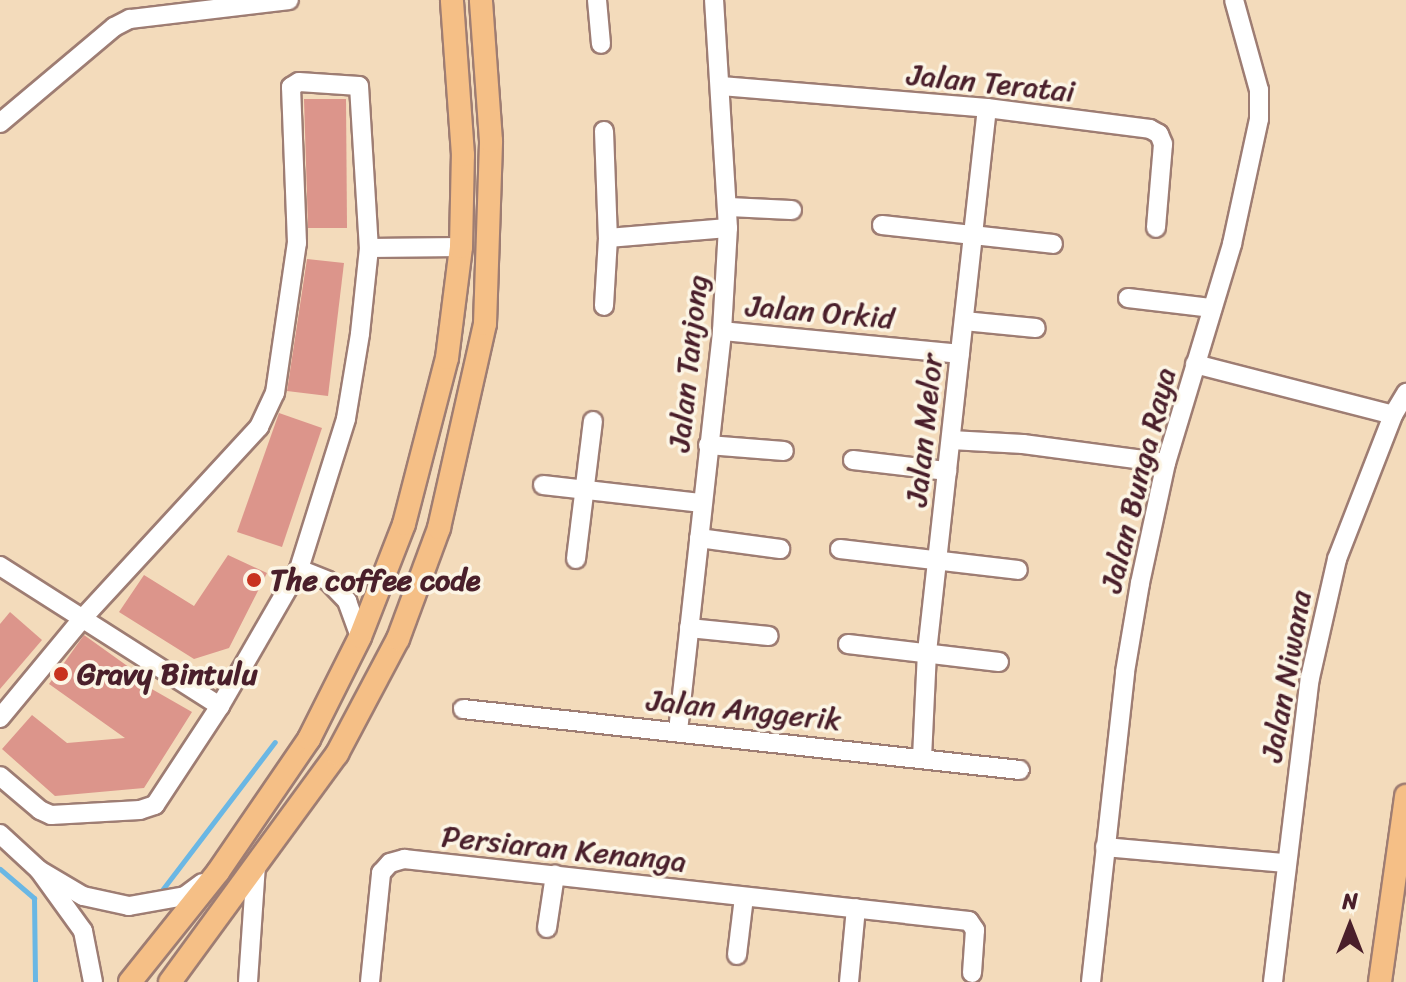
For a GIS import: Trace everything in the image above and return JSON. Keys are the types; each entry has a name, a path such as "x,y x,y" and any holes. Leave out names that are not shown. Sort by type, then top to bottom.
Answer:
{"main road":[{"path":"130,982 218,872 309,739 360,637 404,524 447,358 461,247 463,155 452,0"},
{"path":"170,982 337,754 398,639 439,528 485,324 491,141 481,0"},
{"path":"1380,982 1406,796"}],"street":[{"path":"4,112 114,27 130,19 289,0"},
{"path":"597,0 601,44"},
{"name":"Jalan Tanjong","path":"678,731 722,331 728,228 714,0"},
{"name":"Jalan Bunga Raya","path":"1091,982 1125,672 1166,463 1232,244 1259,119 1259,90 1234,0"},
{"path":"0,718 81,620 234,458 259,427 275,393 297,243 289,98 291,87 299,82 352,83 361,91 369,248 346,419 299,569 220,706 155,805 148,809 51,815 40,810 0,776"},
{"name":"Jalan Teratai","path":"721,86 987,108 1150,129 1159,134 1163,144 1156,228"},
{"name":"Jalan Melor","path":"922,758 927,652 987,108"},
{"path":"604,131 608,238 604,306"},
{"path":"728,207 792,210"},
{"path":"882,225 1053,244"},
{"path":"608,238 728,228"},
{"path":"369,248 461,247"},
{"path":"1128,298 1212,308"},
{"path":"964,321 1036,328"},
{"name":"Jalan Orkid","path":"722,331 960,354"},
{"path":"1195,364 1393,415"},
{"name":"Jalan Niwana","path":"1273,982 1285,863 1310,678 1337,559 1393,415 1406,393"},
{"path":"576,559 593,421"},
{"path":"951,440 1023,444 1166,463"},
{"path":"708,445 784,451"},
{"path":"853,460 947,471"},
{"path":"543,485 702,503"},
{"path":"699,538 780,549"},
{"path":"840,549 1018,570"},
{"path":"0,566 220,706"},
{"path":"299,569 328,581 347,601 360,637"},
{"path":"689,628 769,636"},
{"path":"848,644 999,662"},
{"name":"Jalan Anggerik","path":"463,709 1020,770"},
{"path":"0,834 39,870 83,931 93,982"},
{"path":"1105,847 1285,863"},
{"name":"Persiaran Kenanga","path":"370,982 381,873 390,863 404,859 969,921 975,930 972,973"},
{"path":"248,982 256,865"},
{"path":"39,870 83,896 129,906 185,896 218,872"},
{"path":"547,928 555,875"},
{"path":"737,955 744,897"},
{"path":"849,982 856,908"}],"building":[{"path":"304,99 346,99 347,228 308,228"},
{"path":"307,259 344,263 328,396 287,391"},
{"path":"279,413 322,428 282,547 237,532"},
{"path":"228,555 267,573 229,648 194,659 119,612 144,575 194,606"},
{"path":"10,612 42,640 0,689 0,624"},
{"path":"84,635 140,675 136,680 192,712 144,788 55,796 2,749 32,715 67,743 125,738 49,684"}],"waterway":[{"path":"159,894 275,742"},
{"path":"0,869 34,898 35,982"}],"place":[{"name":"The coffee code","path":"254,580"},
{"name":"Gravy Bintulu","path":"61,674"}]}
